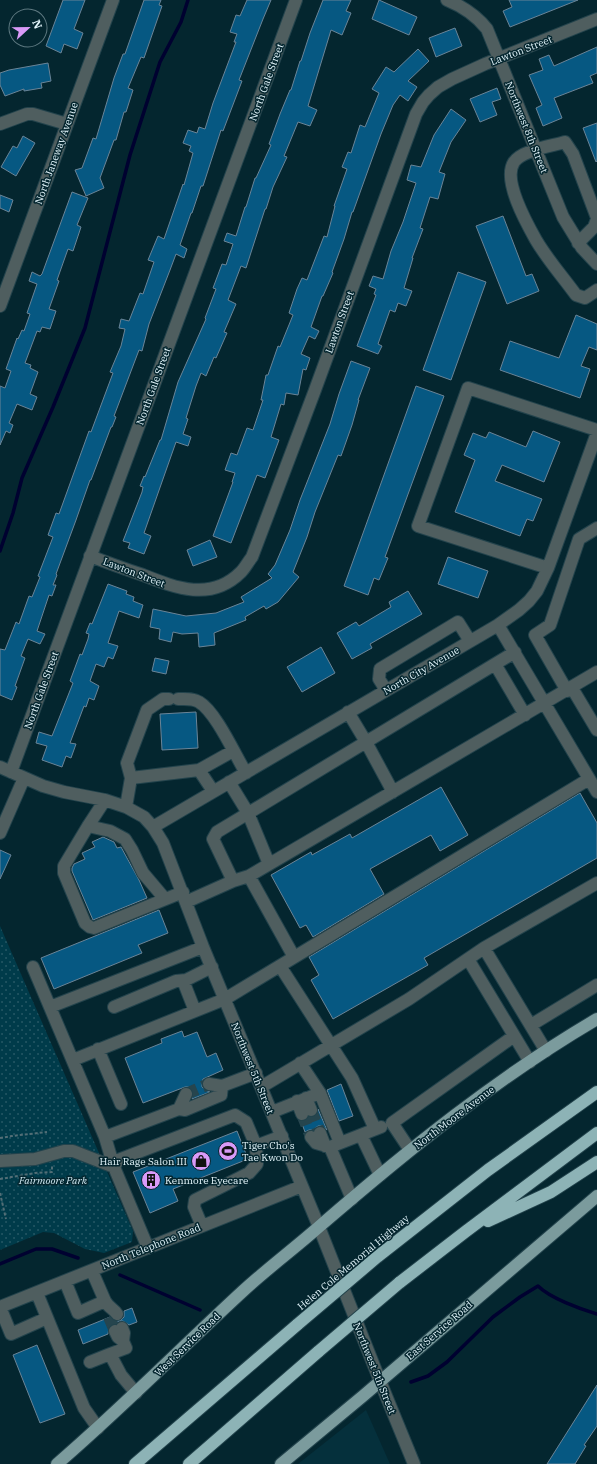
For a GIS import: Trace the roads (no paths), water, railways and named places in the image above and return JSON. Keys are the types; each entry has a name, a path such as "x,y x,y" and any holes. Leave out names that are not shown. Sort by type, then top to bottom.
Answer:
{"highway":[{"name":"Helen Cole Memorial Highway","path":"135,1464 377,1257 488,1170 597,1092"},
{"path":"189,1464 399,1283 597,1133"},
{"path":"465,1232 551,1192 597,1162"}],"main road":[{"name":"North Moore Avenue","path":"319,1227 410,1150 468,1106 546,1051 597,1018"},
{"name":"East Service Road","path":"281,1464 597,1196"},
{"name":"West Service Road","path":"57,1464 136,1393 244,1290 319,1227"}],"street":[{"name":"North Janeway Avenue","path":"0,306 113,0"},
{"name":"North Gale Street","path":"11,772 296,0"},
{"name":"Northwest 8th Street","path":"448,0 463,7 480,19 487,29 563,217 578,243 597,264"},
{"name":"Lawton Street","path":"90,556 169,586 190,590 202,590 217,587 233,579 242,571 252,557 416,114 423,102 438,87 452,79 499,58 597,19"},
{"path":"0,124 27,114 34,114 67,124"},
{"path":"578,243 594,227 597,219 573,154 566,142 536,150 520,157 514,162 511,179 515,196 537,241 576,295 585,298 597,290"},
{"path":"548,568 418,526 468,388 597,430"},
{"name":"North City Avenue","path":"153,827 498,625 529,601 537,591 548,568 597,433"},
{"path":"597,528 579,539 550,624 535,635 597,730"},
{"path":"386,690 379,679 380,669 458,622 470,641"},
{"path":"498,625 597,792"},
{"path":"233,881 213,839 217,832 514,652"},
{"path":"495,664 525,715"},
{"path":"105,800 64,866 64,873 84,924 94,928 165,899 184,897 249,876 597,672"},
{"path":"126,807 131,778 127,763 147,710 163,699 191,699 199,702 213,715 246,773"},
{"path":"348,712 394,792"},
{"path":"131,778 199,770 233,751"},
{"name":"Northwest 5th Street","path":"0,767 24,778 64,792 105,800 126,807 144,817 163,842 203,947 282,1136 414,1464"},
{"path":"199,770 214,791"},
{"path":"0,833 24,778"},
{"path":"73,1060 225,999 589,779"},
{"path":"229,782 248,813 269,864"},
{"path":"88,826 110,831 125,839 143,873 165,899"},
{"path":"249,876 294,957"},
{"path":"261,1086 409,999 484,948 597,883"},
{"path":"50,1007 203,947"},
{"path":"484,948 546,1051"},
{"path":"468,959 530,1062"},
{"path":"280,966 330,1046 352,1078 375,1129"},
{"path":"33,967 105,1137 114,1167 148,1248"},
{"path":"114,1008 176,981 186,980 212,967"},
{"path":"186,980 184,983 195,1011"},
{"path":"531,1025 597,985"},
{"path":"315,1135 316,1143 332,1145 392,1123 514,1036"},
{"path":"98,1049 121,1104"},
{"path":"300,1063 320,1093 332,1145 352,1199"},
{"path":"209,1084 222,1086 256,1073"},
{"path":"105,1137 179,1109 185,1110 221,1095 222,1086"},
{"path":"272,1112 320,1093"},
{"path":"179,1109 186,1094"},
{"path":"301,1100 307,1112"},
{"path":"114,1167 118,1160 236,1114 246,1122 256,1146 257,1164 249,1173 195,1200 194,1208 202,1226"},
{"path":"392,1123 410,1150"},
{"path":"361,1135 380,1175"},
{"path":"256,1146 282,1136"},
{"path":"0,1161 34,1159 64,1151 73,1151 114,1167"},
{"name":"North Telephone Road","path":"0,1307 302,1186"},
{"path":"65,1281 78,1313 110,1310 95,1269"},
{"path":"37,1292 84,1408 98,1428"},
{"path":"0,1307 11,1334 47,1318"},
{"path":"90,1362 126,1348 123,1341 124,1333 119,1329"},
{"path":"110,1354 121,1375 136,1393"}],"waterway":[{"path":"0,551 13,513 22,478 85,328 130,155 160,62 181,22 188,0"},
{"path":"0,1264 36,1249 52,1249 78,1258"},
{"path":"120,1275 200,1310"},
{"path":"411,1382 428,1376 447,1362 493,1317 538,1286 557,1299 597,1314"}],"tunnel":[{"path":"186,1094 209,1084"},
{"path":"311,1110 320,1133"},
{"path":"302,1114 311,1137"},
{"path":"109,1317 115,1331"}],"place":[{"name":"Tiger Cho's Tae Kwon Do","path":"228,1151"},
{"name":"Hair Rage Salon III","path":"201,1161"},
{"name":"Kenmore Eyecare","path":"151,1180"}],"park label":[{"name":"Fairmoore Park","path":"53,1180"}]}
